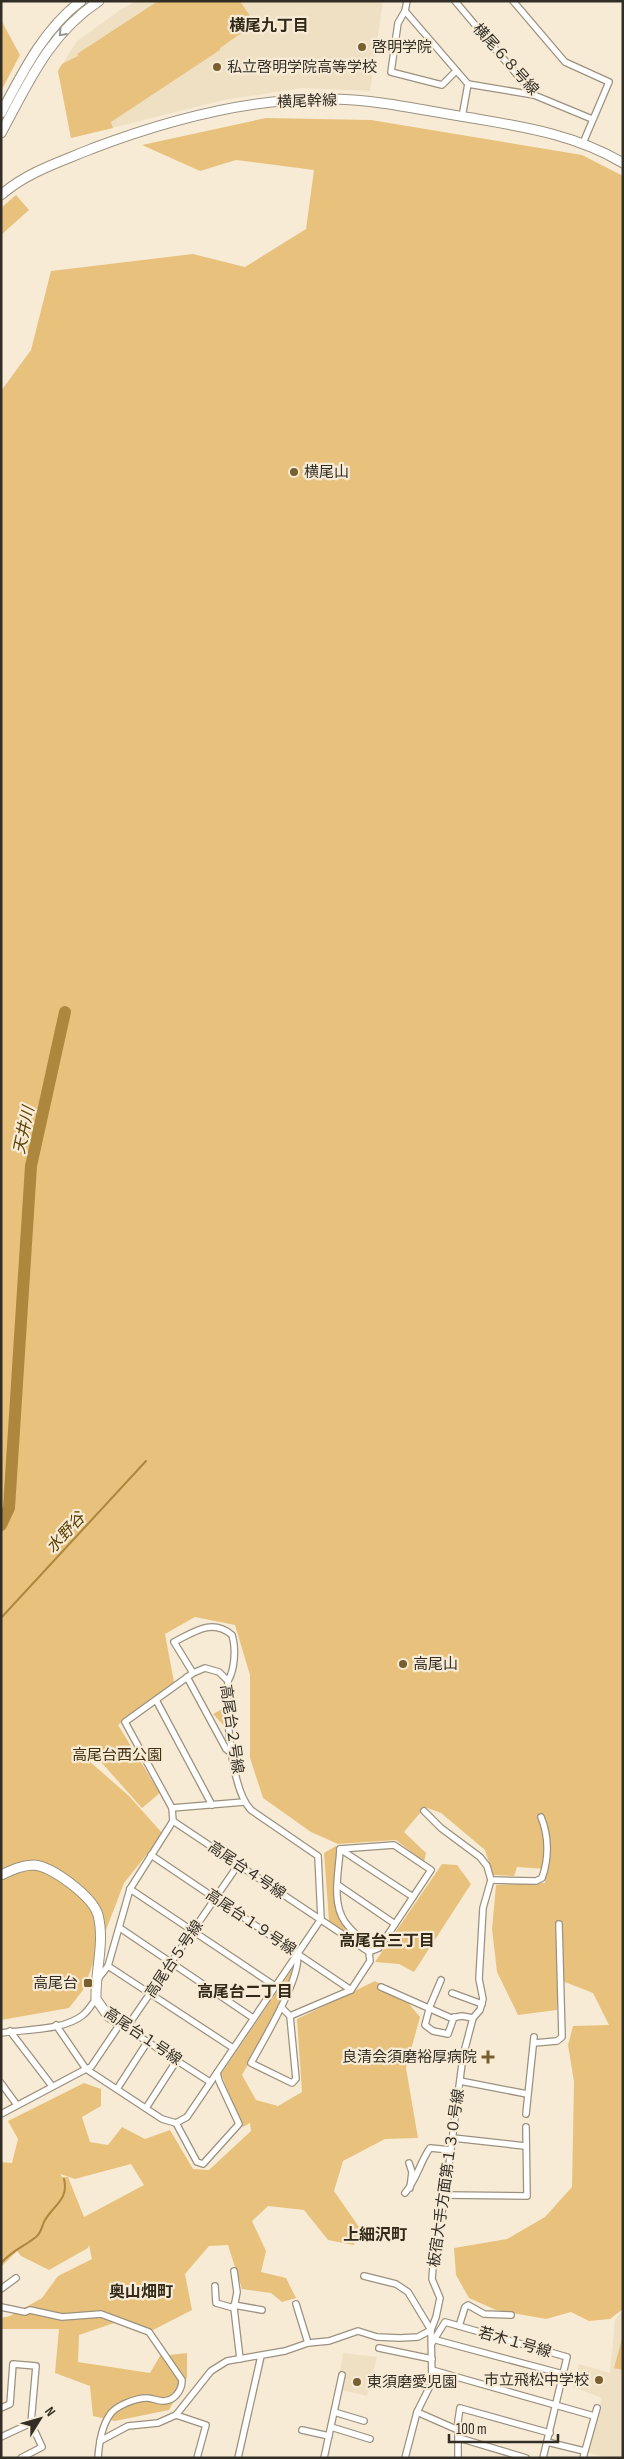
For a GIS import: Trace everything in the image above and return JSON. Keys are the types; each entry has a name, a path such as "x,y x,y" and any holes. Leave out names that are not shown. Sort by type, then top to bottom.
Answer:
{"street":[{"path":"1,114 36,49 55,26 81,1"},
{"path":"1,132 43,56 82,13 99,1"},
{"path":"407,1 405,11 398,24 391,72 442,85 456,71"},
{"name":"横尾６８号線","path":"455,1 534,95 592,119"},
{"path":"513,1 566,62 609,82 583,144"},
{"path":"405,11 468,84 534,95"},
{"path":"462,117 468,84"},
{"name":"横尾幹線","path":"1,195 30,175 51,165 130,134 223,110 297,99 335,99 381,103 542,131 583,144 623,163"},
{"path":"97,1980 108,1966 130,1889 173,1821 172,1808 125,1722 193,1673 174,1642 203,1627 217,1626 232,1635 234,1642 232,1674 228,1681"},
{"name":"高尾台２号線","path":"193,1673 205,1668 218,1672 228,1681 227,1708 232,1754 244,1802"},
{"path":"187,1677 226,1749 232,1754"},
{"path":"156,1700 212,1805"},
{"path":"56,2025 86,2069 162,2119 176,2123 187,2117 320,1920 318,1856 251,1810 244,1802 172,1808"},
{"path":"424,1811 441,1828 480,1857 491,1880 483,1908 479,1979 482,2004 452,1993"},
{"path":"491,1880 536,1881 542,1878 547,1864 546,1828 541,1817"},
{"name":"高尾台４号線","path":"173,1821 369,1952"},
{"path":"340,1849 394,1845 431,1870 379,1948 369,1952"},
{"path":"290,2016 351,1990 370,1961 369,1952 364,1941 346,1923 338,1905 340,1849"},
{"path":"340,1849 413,1897"},
{"name":"高尾台１９号線","path":"152,1855 351,1990"},
{"name":"高尾台１号線","path":"1,1875 19,1867 35,1865 53,1871 90,1901 98,1914 100,1930 96,1999 108,2016 210,2082"},
{"name":"高尾台５号線","path":"86,2069 91,2067 150,1993 238,1865"},
{"path":"338,1886 395,1924"},
{"path":"130,1889 275,1986"},
{"path":"526,2114 534,2040 557,2040 562,2036 559,1924"},
{"path":"120,1928 253,2018"},
{"path":"281,2007 290,2016 296,2080 292,2083 252,2063 281,2007 300,1963 297,1954"},
{"path":"108,1966 233,2048"},
{"path":"441,1980 429,2009 425,2025 433,2031 448,2034 454,2017"},
{"path":"381,1987 451,2018 462,2016 473,2018"},
{"path":"1,2033 73,2021 83,2014 96,1999"},
{"name":"板宿大手方面第１３０号線","path":"431,2330 440,2298 432,2279 463,2056 473,2018 480,2010 482,2004"},
{"path":"10,2031 52,2086"},
{"path":"117,2089 148,2041"},
{"path":"146,2108 177,2060"},
{"path":"1,2114 86,2069"},
{"path":"176,2123 197,2162 203,2164 239,2124 218,2082 217,2072"},
{"path":"460,2081 527,2094"},
{"path":"1,2084 17,2105"},
{"path":"445,2195 527,2196 526,2128"},
{"path":"453,2138 525,2146"},
{"path":"409,2163 412,2172 408,2190 414,2182 424,2157 430,2148 451,2150"},
{"path":"234,2271 237,2292 234,2306 240,2359"},
{"path":"364,2276 396,2284 408,2292 431,2330 434,2342 432,2382 417,2412 405,2458"},
{"path":"1,2289 16,2278"},
{"path":"215,2286 216,2302 262,2310"},
{"path":"296,2304 308,2343"},
{"path":"459,2326 464,2308 468,2305 484,2314 512,2315"},
{"path":"1,2307 26,2312 30,2310 62,2317 101,2314 149,2332 182,2380 182,2387 176,2396 164,2401 146,2398 116,2408 109,2415 100,2441 98,2458"},
{"name":"若木１号線","path":"434,2342 446,2322 567,2357 543,2458"},
{"path":"100,2441 128,2426 158,2423 176,2415 211,2371 227,2361 261,2356 308,2343 329,2341 358,2331 377,2337 400,2338 418,2337 431,2330"},
{"path":"434,2342 563,2374"},
{"path":"380,2348 432,2359"},
{"path":"238,2458 261,2356"},
{"path":"1,2408 10,2404 13,2364 36,2366 31,2423 42,2447 21,2458"},
{"path":"432,2370 594,2416"},
{"path":"324,2458 342,2375"},
{"path":"458,2458 460,2408 550,2433"},
{"path":"547,2442 584,2455 597,2408"},
{"path":"334,2412 364,2421"},
{"path":"417,2412 458,2430"},
{"path":"176,2415 206,2425 197,2458"},
{"path":"1,2437 31,2423"},
{"path":"331,2427 370,2439"},
{"path":"302,2430 329,2436"},
{"path":"458,2438 526,2458"}],"shaded area":[{"name":"私立啓明学院高等学校","path":"137,1 383,1 370,91 302,88 224,100 71,138 58,71 77,41 123,8"},
{"name":"市立飛松中学校","path":"623,2311 623,2458 607,2458 587,2452 602,2398 573,2387 579,2364 610,2373 615,2320"},
{"name":"東須磨愛児園","path":"343,2353 377,2357 367,2396 341,2390 345,2373 340,2372"}],"green space":[{"path":"158,1 240,1 252,19 240,27 243,32 220,48 220,50 111,122 113,128 71,138 58,71 62,64 78,56 77,54"},
{"path":"1,20 20,55 1,91"},
{"name":"高尾台西公園","path":"266,118 371,120 582,155 623,176 623,2309 610,2319 589,2321 571,2312 546,2319 496,2310 469,2298 456,2275 454,2248 507,2239 545,2217 572,2187 574,2082 568,2045 573,2026 609,2025 593,1993 557,1979 557,2010 518,2015 497,1972 492,1929 496,1885 545,1883 546,1869 517,1867 514,1876 493,1875 485,1850 441,1813 425,1807 404,1832 426,1853 424,1862 396,1840 338,1844 311,1832 263,1798 250,1758 250,1675 235,1625 195,1617 165,1634 174,1682 118,1725 160,1793 142,1808 93,1753 88,1760 129,1796 163,1834 124,1883 83,1990 69,2008 1,2020 1,391 31,350 51,271 193,254 245,267 306,229 314,170 236,160 200,171 142,145"},
{"path":"16,195 29,210 1,235 1,208"},
{"path":"224,1708 226,1728 213,1714"},
{"path":"336,1846 337,1916 360,1945 329,1921 324,1853"},
{"path":"442,1864 457,1865 471,1884 414,1972 399,1964 375,1962"},
{"path":"297,1962 282,2004 242,2075 256,2100 278,2106 302,2092 297,2019 375,1981 405,1999 420,2017 406,2068 418,2138 385,2139 343,2161 334,2191 359,2227 354,2245 328,2240 304,2210 268,2206 252,2221 266,2251 261,2272 286,2278 296,2298 282,2302 271,2293 242,2289 228,2245 209,2246 185,2274 192,2310 153,2330 114,2323 79,2335 78,2362 150,2373 160,2356 187,2353 187,2378 169,2410 115,2421 93,2416 90,2386 55,2373 59,2329 1,2329 1,2318 10,2316 42,2298 58,2276 92,2259 89,2245 88,2248 49,2270 21,2256 17,2251 1,2267 1,2162 12,2163 18,2139 8,2121 84,2083 101,2089 101,2106 82,2117 90,2142 108,2145 122,2127 145,2139 170,2130 193,2169 209,2170 251,2131 250,2123 243,2127 221,2074","holes":["131,2164 144,2185 84,2217 68,2177 62,2177 60,2174 75,2179"]},
{"path":"623,2335 623,2370 614,2368"}],"waterway":[{"name":"天井川","path":"1,1525 9,1508 31,1166 65,1012"},
{"name":"水野谷","path":"1,1618 146,1461"},
{"path":"1,2263 38,2236 45,2220 63,2197 64,2179"}],"place":[{"name":"啓明学院","path":"362,47"},
{"name":"私立啓明学院高等学校","path":"217,67"},
{"name":"横尾山","path":"294,472"},
{"name":"高尾山","path":"403,1664"},
{"name":"高尾台","path":"88,1983"},
{"name":"良清会須磨裕厚病院","path":"488,2057"},
{"name":"市立飛松中学校","path":"599,2380"},
{"name":"東須磨愛児園","path":"357,2382"}],"district":[{"name":"横尾九丁目","path":"269,25"},
{"name":"高尾台三丁目","path":"387,1940"},
{"name":"高尾台二丁目","path":"245,1991"},
{"name":"上細沢町","path":"375,2234"},
{"name":"奥山畑町","path":"141,2291"}]}
